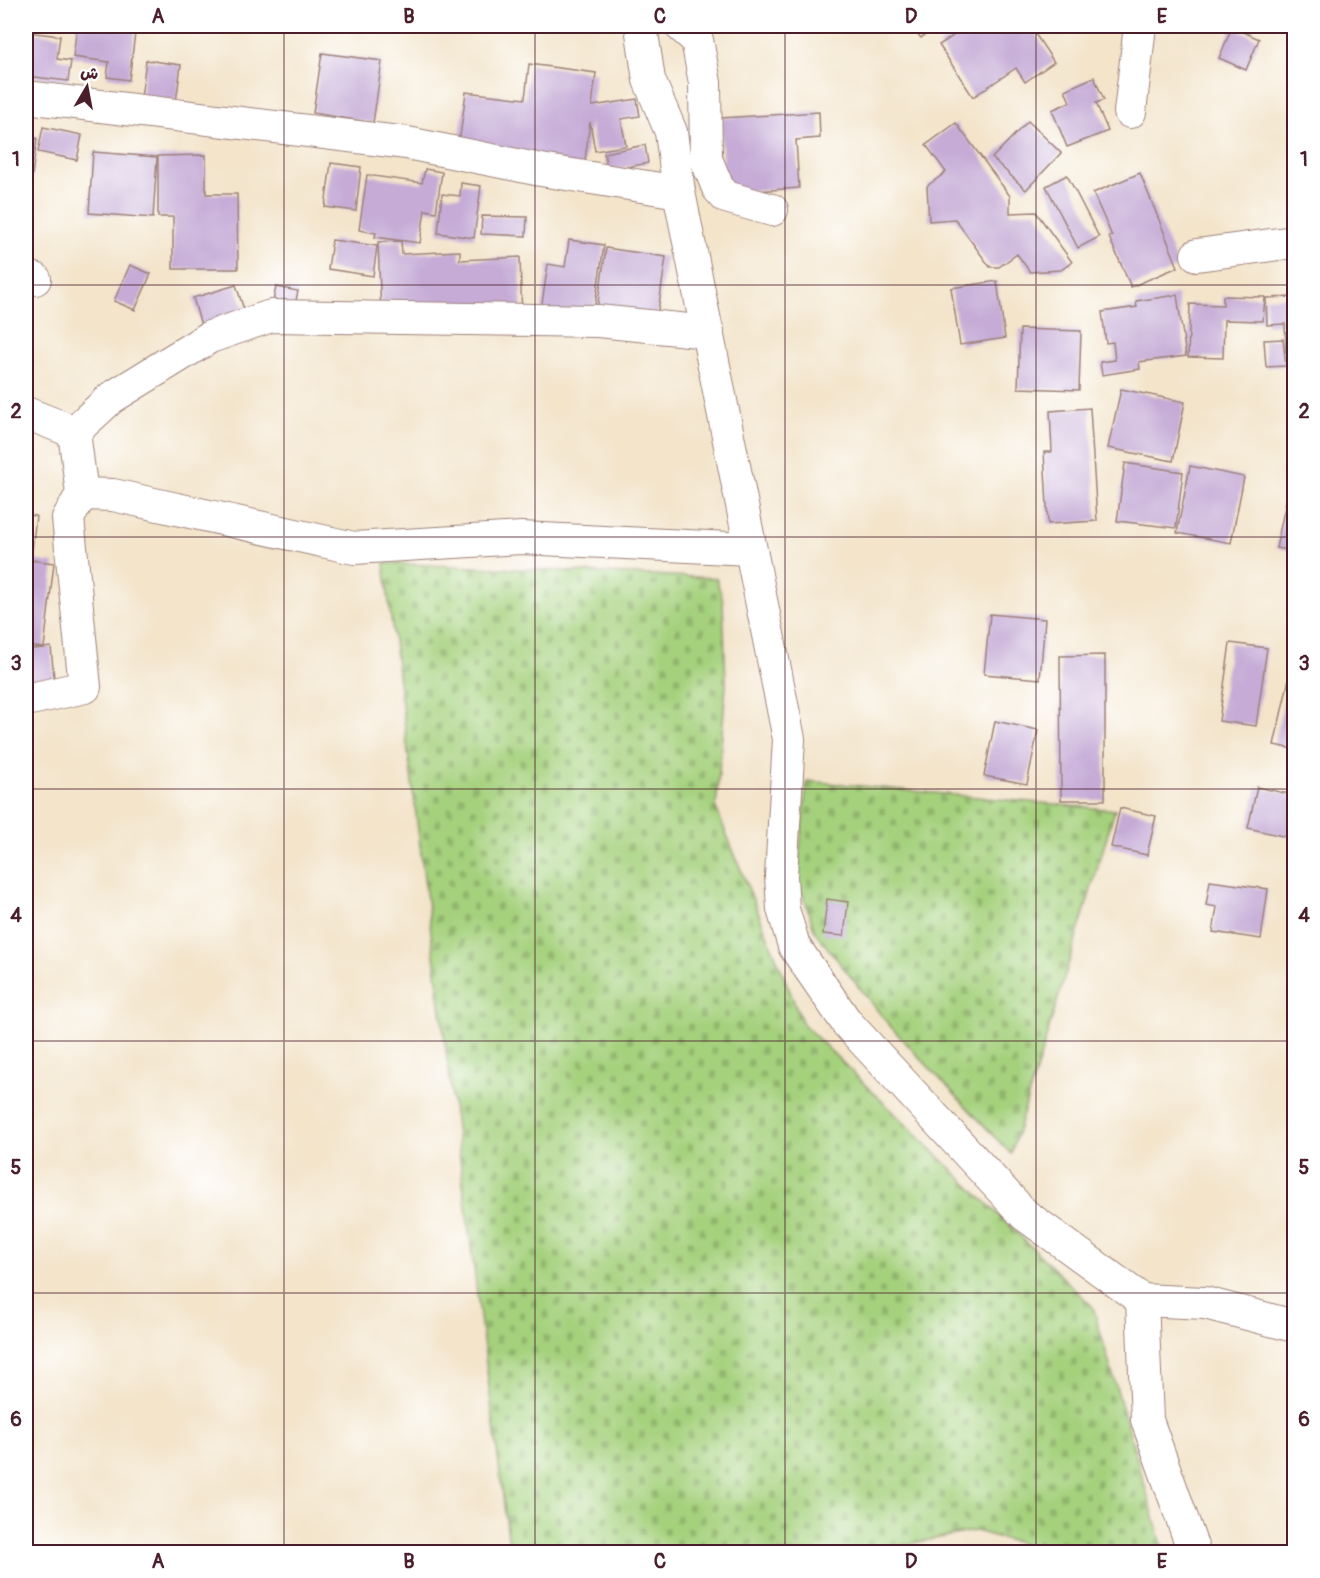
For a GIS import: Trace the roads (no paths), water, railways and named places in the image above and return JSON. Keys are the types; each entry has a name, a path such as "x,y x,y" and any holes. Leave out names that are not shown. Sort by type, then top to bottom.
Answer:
{"street":[{"path":"641,26 649,80 670,132 679,192 789,739 782,876 783,909 794,946 847,1023 1025,1215 1142,1300 1205,1303 1294,1326"},
{"path":"681,26 697,40 705,82 706,159 718,188 726,197 772,210"},
{"path":"1130,112 1140,26"},
{"path":"26,97 407,143 541,170 679,192"},
{"path":"1197,255 1294,242"},
{"path":"74,432 111,398 210,337 271,316 597,321 708,332"},
{"path":"26,413 74,432"},
{"path":"26,700 85,687 68,518 82,494 74,432"},
{"path":"82,494 113,495 354,548 521,538 750,549"},
{"path":"1142,1300 1148,1420 1194,1552"}]}
